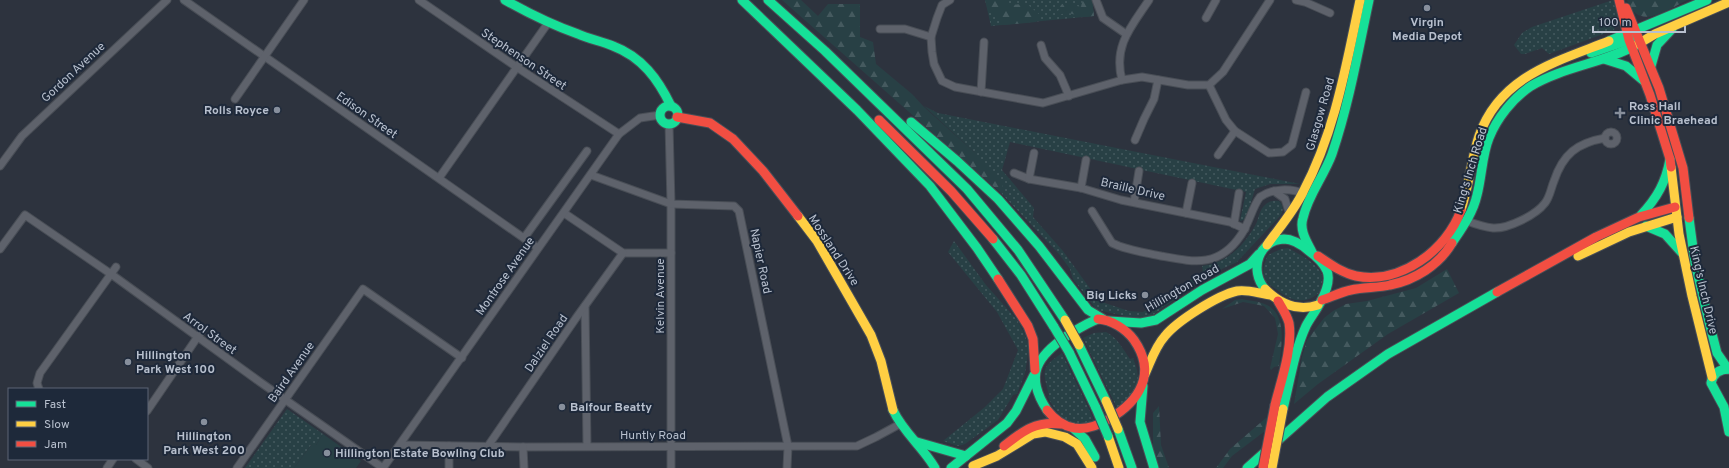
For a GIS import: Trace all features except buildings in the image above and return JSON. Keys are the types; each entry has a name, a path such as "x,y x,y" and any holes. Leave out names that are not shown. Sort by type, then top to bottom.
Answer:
{"main road":[{"path":"505,0 548,23 615,46 633,55 647,66 654,74 671,106 677,111 678,117 675,121 668,124 661,120 660,115 661,110 671,106"},
{"path":"742,0 857,110 916,170 944,202 977,248 1028,326 1033,339 1036,387 1043,404 1053,417 1072,428 1085,439 1100,468"},
{"path":"750,0 883,124 957,197 1016,269 1069,352 1096,408 1119,468"},
{"path":"768,0 825,51 977,179 998,199 1039,246 1088,310 1127,332 1134,341 1143,359 1144,376 1140,422 1154,468"},
{"name":"Glasgow Road","path":"1314,253 1303,234 1302,224 1304,211 1307,195 1328,137 1341,92 1360,0"},
{"name":"Glasgow Road","path":"1264,249 1289,212 1307,195 1331,156 1344,116 1369,0"},
{"path":"1621,0 1630,38"},
{"name":"King's Inch Road","path":"1314,253 1345,272 1367,277 1390,274 1424,258 1441,243 1454,225 1466,196 1480,135 1495,107 1523,78 1535,71 1558,62 1630,38 1673,15 1707,0"},
{"name":"King's Inch Road","path":"1630,38 1640,42 1729,2"},
{"path":"1651,66 1657,45 1678,24"},
{"name":"King's Inch Road","path":"1320,302 1351,290 1391,285 1430,268 1447,252 1467,221 1477,196 1490,139 1498,121 1514,100 1543,79 1618,54 1630,38"},
{"name":"King's Inch Drive","path":"1630,38 1640,42 1651,66 1683,168 1696,263 1712,339 1720,359 1728,369"},
{"name":"King's Inch Drive","path":"1630,38 1670,159 1675,207 1683,254 1712,377 1712,387 1724,406 1729,432"},
{"path":"825,51 972,195 1018,250 1065,320 1079,345 1106,401 1132,468"},
{"path":"1602,59 1626,66 1645,83"},
{"name":"Mossland Drive","path":"678,117 710,123 733,139 763,171 817,241 853,301 871,335 881,361 891,406 900,424 929,457 935,468"},
{"path":"1639,217 1655,201 1664,186 1670,159"},
{"path":"1247,468 1327,396 1383,357 1596,237 1639,217 1689,204"},
{"path":"1258,468 1329,406 1389,362 1572,259 1629,232 1677,217 1690,215"},
{"path":"1646,226 1666,234 1683,254"},
{"path":"1272,468 1296,351 1302,333 1320,302 1328,286 1329,279 1325,266 1314,253 1293,241 1278,240 1264,249 1256,264 1257,276 1262,287 1285,305 1299,308 1310,308 1320,302"},
{"name":"Hillington Road","path":"1105,320 1125,320 1141,323 1156,320 1207,287 1250,264 1264,249"},
{"path":"1144,376 1161,340 1169,330 1181,321 1230,293 1242,291 1274,297 1287,316 1289,327 1288,340 1263,468"},
{"path":"951,468 1007,423 1021,403 1043,354 1079,328 1090,322 1105,320"},
{"name":"King's Inch Drive","path":"1712,377 1719,370 1728,369"},
{"path":"1072,428 1090,428 1102,422 1131,403 1143,386"},
{"path":"1717,394 1721,396 1729,396"},
{"path":"972,467 1033,426 1047,422 1064,424"},
{"path":"972,467 997,456 1033,434 1045,432 1065,437 1077,444 1092,468"},
{"path":"917,442 966,456"}],"street":[{"name":"Gordon Avenue","path":"0,166 22,136 167,0"},
{"name":"Edison Street","path":"184,0 538,248"},
{"path":"235,99 304,0"},
{"name":"Stephenson Street","path":"418,0 619,134"},
{"path":"950,0 942,5 932,37 934,64 942,81 955,87 1043,103 1122,80 1142,76 1188,85 1209,84 1223,72 1270,0"},
{"path":"1096,0 1103,18 1126,34"},
{"path":"1122,80 1119,68 1121,46 1126,34 1149,0"},
{"path":"1206,18 1216,0"},
{"path":"1296,0 1305,2 1330,13"},
{"path":"439,178 518,68 548,23"},
{"path":"880,29 905,29 932,37"},
{"path":"980,92 984,42"},
{"path":"1042,45 1046,58 1060,75 1069,96"},
{"path":"1136,140 1154,99 1158,80"},
{"path":"1209,84 1226,120 1235,131 1269,153 1283,152 1292,145 1306,92"},
{"name":"Montrose Avenue","path":"383,468 401,445 619,134 640,118 660,115"},
{"name":"Kelvin Avenue","path":"668,124 671,204 671,468"},
{"path":"1218,156 1235,131"},
{"path":"1467,221 1495,228 1515,223 1532,215 1545,204 1551,192 1558,169 1569,154 1586,142 1605,138"},
{"path":"524,238 587,151"},
{"path":"1029,179 1034,153"},
{"path":"1081,188 1086,160"},
{"path":"1134,202 1139,171"},
{"name":"Braille Drive","path":"1014,173 1029,179 1081,188 1121,200 1186,212 1234,224 1245,229"},
{"name":"Napier Road","path":"591,175 671,204 734,206 739,210 788,446 788,468"},
{"path":"1186,212 1192,183"},
{"path":"1092,210 1112,243 1119,246 1187,261 1202,261 1221,255 1236,242 1245,229 1257,200 1264,194 1285,190 1307,195"},
{"path":"1274,191 1285,199 1289,212"},
{"path":"1234,224 1239,192"},
{"path":"564,213 624,253 671,253"},
{"name":"Arrol Street","path":"0,249 25,215 111,274 383,468"},
{"name":"Dalziel Road","path":"488,446 585,306 624,253"},
{"path":"38,386 40,373 116,267"},
{"name":"Baird Avenue","path":"237,468 363,289 462,358"},
{"path":"585,306 587,446"},
{"path":"148,410 203,329"},
{"name":"Huntly Road","path":"401,445 523,447 857,446 900,424"},
{"path":"449,468 450,446"},
{"path":"523,447 524,468"},
{"path":"107,468 113,460"},
{"path":"137,460 148,468"}],"green space":[{"path":"782,0 801,0 818,16 828,4 860,4 860,37 873,42 876,64 912,94 924,107 974,152 1003,183 1002,194"},
{"path":"985,0 1092,0 1094,16 991,26"},
{"path":"985,0 1002,0 1006,5 1027,4 1040,15 1036,22 1004,25 987,6"},
{"path":"1085,0 1092,0 1094,16 1085,17 1068,13 1056,15 1061,5 1064,3 1081,7 1082,2"},
{"path":"1613,0 1618,18 1614,30 1549,54 1542,48 1521,54 1514,45 1522,33 1532,27"},
{"path":"1627,0 1687,0 1662,13 1646,17 1638,15 1632,10"},
{"path":"924,106 938,113 1300,184 1270,184 1255,189 1246,219 1240,221 1246,192 1010,142 1002,170 1034,208 1033,217 1063,251 1099,301 1129,311 1143,312 1203,271 1202,266 1219,261 1234,252 1251,232 1263,207 1272,201 1279,201 1283,209 1281,215 1237,262 1211,274 1150,317 1140,319 1097,310 1073,279 1070,269 1059,254 1002,194 974,152"},
{"path":"954,241 986,285 1017,320 1028,344 1025,373 1017,394 1013,395 998,420 965,444 958,446 943,441 985,407 1003,389 1018,350 997,312 948,252"},
{"path":"1288,248 1313,263 1322,276 1320,292 1309,299 1292,299 1270,285 1265,278 1263,273 1268,255 1281,249"},
{"path":"1447,269 1459,293 1388,334 1318,384 1294,404 1302,357 1307,340 1324,318 1346,304 1367,301 1416,288"},
{"path":"1242,299 1267,305 1274,310 1278,316 1282,332 1279,366 1274,367 1271,370 1270,368 1278,334 1275,318 1264,306 1243,302 1222,309 1235,300"},
{"path":"1106,332 1117,340 1130,359 1133,358 1138,375 1138,381 1133,392 1117,408 1083,338 1094,333"},
{"path":"1062,353 1095,422 1079,425 1066,420 1056,411 1048,397 1049,395 1045,380 1045,371 1050,363"},
{"path":"1159,406 1161,445 1169,468 1158,468 1153,448 1153,413"},
{"path":"287,409 323,434 316,445 311,445 294,468 245,468"},
{"path":"1267,417 1265,431 1232,456 1223,468 1216,468 1230,449"},
{"name":"Hillington Estate Bowling Club","path":"323,434 361,461 356,468 294,468 312,444 316,445"}],"traffic: fast":[{"path":"505,0 550,23 582,36 613,46 632,56 655,78 671,106"},
{"path":"742,0 857,110 930,186 977,248 998,279"},
{"path":"768,0 825,51 967,189 1018,250 1065,320"},
{"path":"1312,252 1306,240 1302,222 1309,201 1329,162 1338,135 1353,78 1369,0"},
{"path":"1609,41 1707,0"},
{"path":"1651,66 1657,45 1672,29"},
{"path":"1591,53 1629,40 1635,40"},
{"path":"1452,243 1473,208 1479,188 1485,151 1489,138 1496,123 1512,102 1524,91 1544,79 1612,56 1638,44"},
{"path":"1604,59 1626,66 1644,81"},
{"path":"669,106 675,109 678,115 675,121 669,124 663,121 660,115 663,109 669,106"},
{"path":"911,122 957,161 998,199 1039,246 1088,310 1103,319"},
{"path":"1641,215 1652,202 1660,189 1666,175 1670,159"},
{"path":"1689,218 1695,263 1717,353 1728,369"},
{"path":"1646,226 1665,234 1683,254"},
{"path":"993,239 1021,275 1054,327"},
{"path":"1265,289 1260,282 1257,266 1262,251 1275,241 1288,239 1301,245 1314,255 1327,271 1328,283 1325,292 1306,326 1298,346 1283,409"},
{"path":"1109,321 1141,323 1156,320 1202,290 1250,264 1259,254"},
{"path":"1247,468 1327,397 1388,354 1497,292"},
{"path":"1047,410 1040,398 1036,386 1035,376 1037,367 1048,351 1057,343 1086,324 1098,319"},
{"path":"1054,327 1069,352"},
{"path":"1079,345 1106,401"},
{"path":"1069,352 1096,408"},
{"path":"1729,369 1717,372 1711,383 1724,407 1729,432"},
{"path":"951,468 1007,423 1016,411 1034,375"},
{"path":"1143,386 1140,422 1154,468"},
{"path":"1096,408 1108,436"},
{"path":"893,410 902,425 935,468"},
{"path":"1073,428 1085,439 1095,457"},
{"path":"1118,429 1132,468"},
{"path":"917,442 966,456"}],"traffic: slow":[{"path":"1267,245 1291,213 1299,199 1314,169 1323,146 1338,98 1360,0"},
{"path":"1638,44 1655,34 1729,2"},
{"path":"1461,210 1479,136 1488,116 1501,99 1515,85 1550,64 1609,41"},
{"path":"1671,167 1679,234 1692,296 1712,377"},
{"path":"798,216 817,241 871,335 881,361 893,410"},
{"path":"1578,256 1629,232 1677,217"},
{"path":"1265,289 1277,299 1289,305 1303,308 1318,305"},
{"path":"1145,374 1156,349 1165,336 1198,309 1229,293 1237,291 1250,291 1271,295"},
{"path":"1065,320 1079,345"},
{"path":"1106,401 1118,429"},
{"path":"1272,468 1283,409"},
{"path":"973,466 997,456 1033,434 1045,432 1065,437 1077,444 1092,468"},
{"path":"1108,436 1119,468"}],"traffic: jam":[{"path":"1619,0 1629,40 1650,95 1670,159 1671,167"},
{"path":"1626,8 1659,88 1683,168 1689,218"},
{"path":"677,117 710,123 733,139 763,171 798,216"},
{"path":"879,120 951,191 993,239"},
{"path":"1497,292 1596,237 1639,217 1675,207"},
{"path":"1318,256 1341,270 1356,276 1373,277 1389,275 1405,270 1433,251 1454,225 1461,210"},
{"path":"1322,300 1347,291 1399,283 1417,275 1433,265 1447,251 1452,243"},
{"path":"998,279 1028,326 1033,339 1035,370"},
{"path":"1275,405 1286,364 1290,333 1288,320 1278,301"},
{"path":"1047,410 1066,426 1074,428 1088,428 1101,423 1120,412 1137,395 1142,385 1144,375 1144,364 1141,352 1131,336 1123,329 1113,323 1098,319"},
{"path":"1263,468 1275,405"},
{"path":"1004,446 1030,428 1044,424 1061,424"}],"place":[{"name":"Virgin Media Depot","path":"1427,8"},
{"name":"Rolls Royce","path":"277,110"},
{"name":"Ross Hall Clinic Braehead","path":"1620,113"},
{"name":"Big Licks","path":"1145,295"},
{"name":"Hillington Park West 100","path":"128,362"},
{"name":"Balfour Beatty","path":"562,407"},
{"name":"Hillington Park West 200","path":"204,422"},
{"name":"Hillington Estate Bowling Club","path":"327,453"}]}
